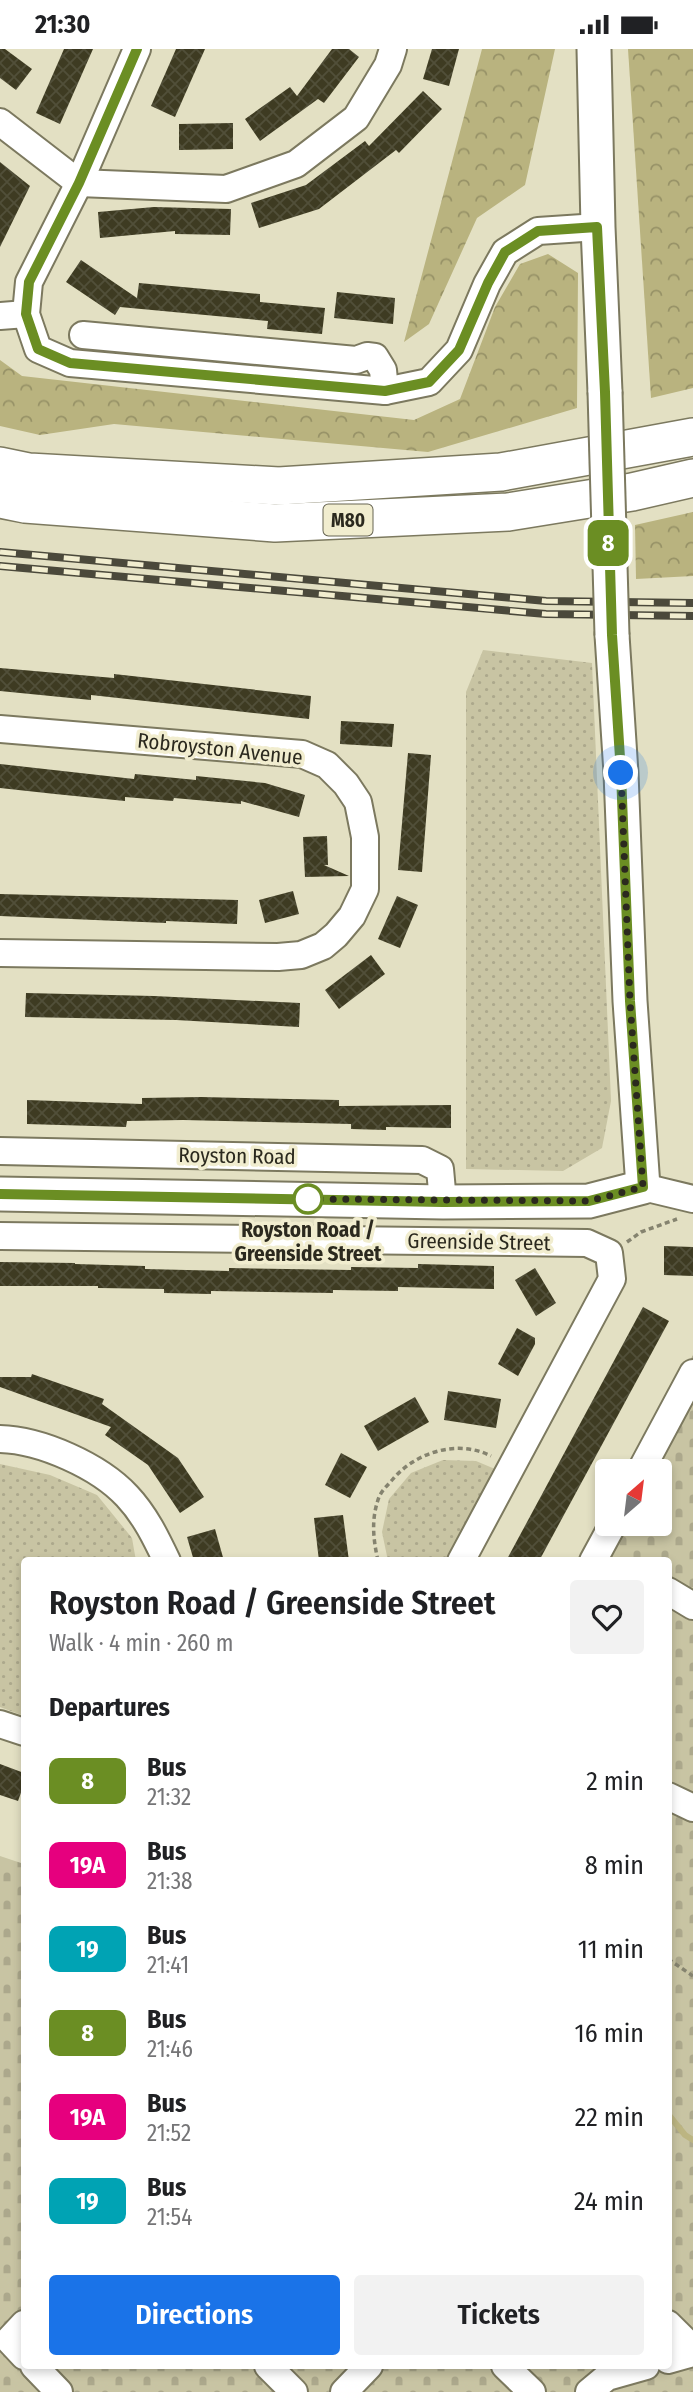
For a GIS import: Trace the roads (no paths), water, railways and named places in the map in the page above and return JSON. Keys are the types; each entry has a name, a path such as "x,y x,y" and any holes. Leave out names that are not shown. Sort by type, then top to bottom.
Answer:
{"highway":[{"name":"M80","path":"0,466 29,472 279,486 501,472 693,437"},
{"name":"M80","path":"0,499 25,504 275,523 508,512 632,492 693,478"}],"main road":[{"path":"594,49 597,227 612,635 621,773 630,1001 643,1187"},
{"name":"Royston Road","path":"0,1193 443,1202 589,1201 643,1187"}],"street":[{"path":"137,49 79,183 29,282 26,314 38,349 70,363 385,391 429,382 459,350 488,283 505,252 538,231 597,227"},
{"path":"0,121 79,183 226,190 296,165 356,118 388,65 393,49"},
{"path":"0,316 26,314"},
{"path":"83,335 356,360 367,356 375,357 383,370 385,391"},
{"path":"161,371 165,343"},
{"name":"Robroyston Avenue","path":"0,729 302,754 327,765 346,784 358,802 365,837 365,889 352,916 323,946 301,955 278,957 0,953"},
{"name":"Royston Road","path":"0,1151 422,1160 440,1169 443,1202"},
{"name":"Royston Road","path":"643,1187 687,1208"},
{"name":"Greenside Street","path":"0,1236 587,1243 610,1253 612,1279 463,1557"},
{"path":"647,1459 693,1373"},
{"path":"0,1439 45,1447 81,1462 108,1481 126,1495 150,1526 165,1557"},
{"path":"605,1557 609,1537"},
{"path":"672,1593 693,1606"},
{"path":"0,1724 21,1731"},
{"path":"672,1798 693,1808"},
{"path":"672,2328 693,2351 672,2359"},
{"path":"37,2369 60,2392"},
{"path":"271,2369 294,2392"},
{"path":"344,2392 366,2369"},
{"path":"508,2369 532,2392"},
{"path":"589,2392 607,2377 635,2369"}],"waterway":[{"path":"672,2119 685,2135 693,2140"}],"railway":[{"path":"0,552 546,601 693,603"},
{"path":"0,566 546,614 693,616"}],"place":[{"name":"Royston Road / Greenside Street","path":"308,1199"}]}
